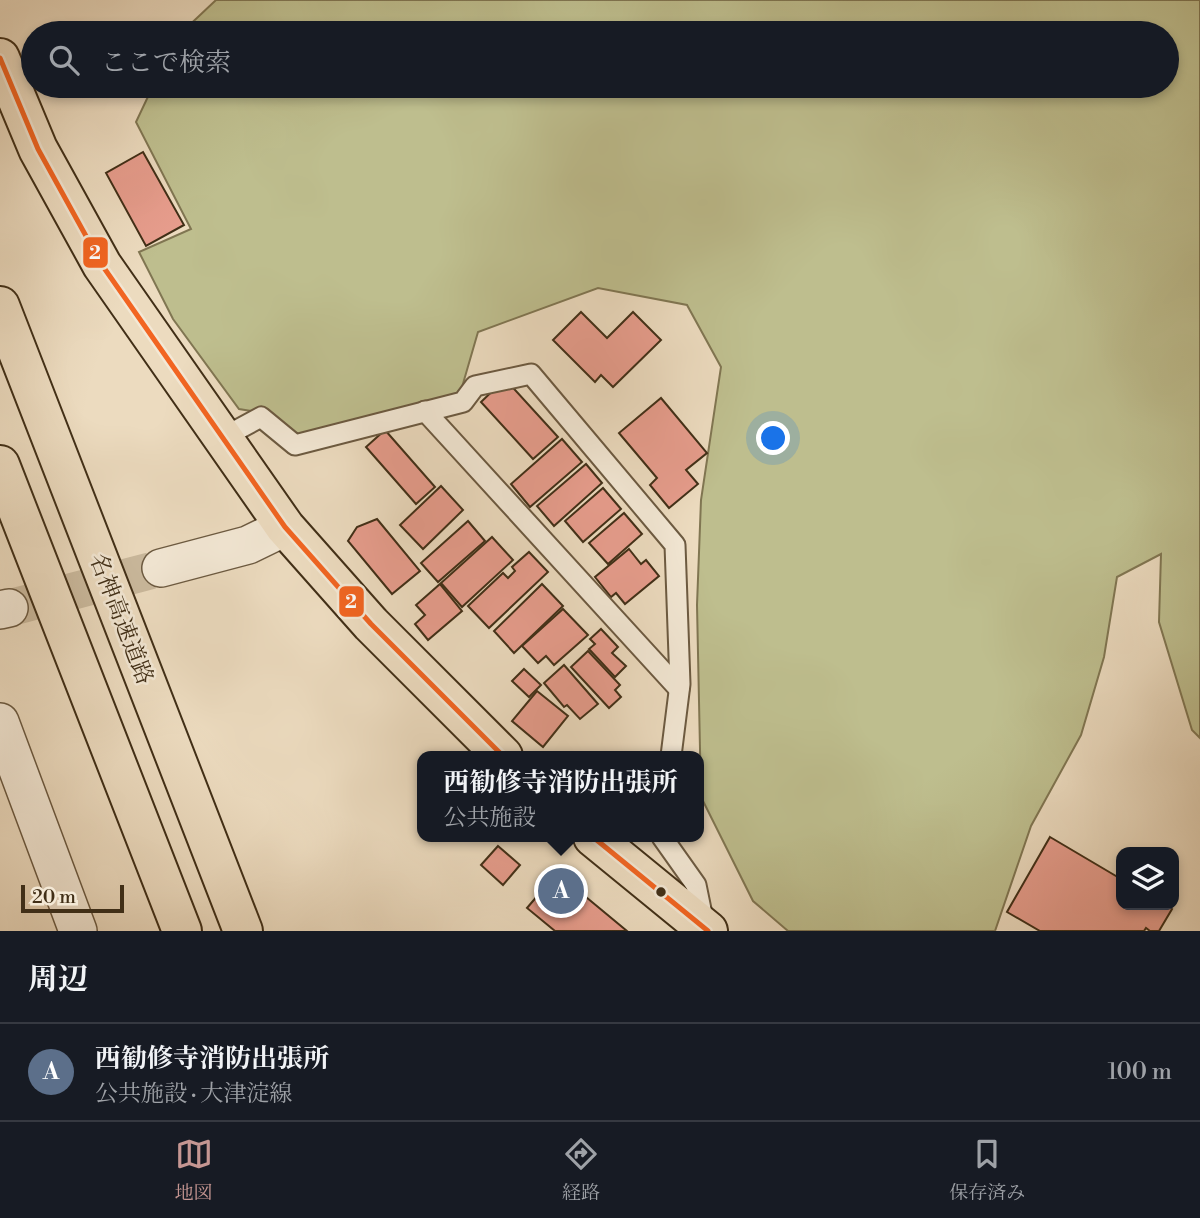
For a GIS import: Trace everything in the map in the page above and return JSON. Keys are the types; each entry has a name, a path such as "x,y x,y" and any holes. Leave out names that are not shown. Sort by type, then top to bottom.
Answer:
{"main road":[{"path":"0,58 38,149 102,265 285,527 371,624 498,751"},
{"name":"名神高速道路","path":"0,306 243,931"},
{"path":"0,465 182,931"},
{"path":"599,842 706,930"}],"street":[{"path":"161,568 248,545 285,527"},
{"path":"0,722 78,931"}],"lane":[{"path":"224,437 261,417 295,445 463,402 475,386 531,374 674,545 679,690 672,751"},
{"path":"425,411 679,690"},
{"path":"666,842 696,885 706,930"}],"green space":[{"path":"216,0 1200,0 1200,738 1192,730 1159,622 1161,554 1117,577 1104,657 1081,735 1031,826 995,931 788,931 753,901 704,803 704,751 700,751 697,605 701,500 721,367 687,305 598,288 478,332 460,394 297,437 264,413 239,409 173,319 139,252 191,229 136,122 147,98 1179,98 1179,21 194,21"}],"building":[{"path":"143,152 184,225 146,246 106,173"},
{"path":"581,312 607,338 633,312 661,340 613,387 601,375 595,382 553,340"},
{"path":"505,379 558,437 533,459 481,402"},
{"path":"661,398 707,453 686,470 698,484 669,508 650,485 657,478 619,433"},
{"path":"385,430 435,487 416,504 366,447"},
{"path":"562,439 582,462 530,507 511,484"},
{"path":"586,464 602,483 554,526 537,506"},
{"path":"441,486 463,510 423,549 400,525"},
{"path":"603,488 621,509 583,542 565,521"},
{"path":"624,513 642,534 608,564 589,543"},
{"path":"377,519 420,571 392,594 348,541 357,527"},
{"path":"468,521 485,541 438,582 421,563"},
{"path":"492,537 513,560 462,607 441,583"},
{"path":"629,549 641,564 646,560 659,576 625,604 616,593 611,597 595,577"},
{"path":"529,552 548,572 489,628 468,606 503,573 508,578 515,571 512,567"},
{"path":"440,584 462,611 428,640 415,624 425,615 416,605"},
{"path":"542,584 563,606 514,653 494,631"},
{"path":"563,609 588,635 554,665 546,656 538,663 522,646"},
{"path":"601,629 618,647 612,653 626,666 615,677 589,649 595,644 590,639"},
{"path":"588,651 620,685 615,690 621,697 609,708 571,667"},
{"path":"564,665 598,704 580,719 567,705 564,707 544,683"},
{"path":"524,669 541,685 529,697 512,681"},
{"path":"537,691 568,716 543,747 512,721"},
{"path":"1050,837 1116,876 1116,910 1171,910 1159,931 1146,928 1144,931 1040,931 1007,912"},
{"path":"498,846 520,865 503,885 481,865"},
{"path":"557,873 627,931 555,931 527,908"}],"tunnel":[{"path":"9,608 161,568"}],"transit line":[{"name":"2","path":"0,58 38,149 102,265 285,527 371,624 498,751"},
{"name":"2","path":"599,842 708,931"}],"place":[{"name":"西勧修寺消防出張所","path":"561,891"}]}
